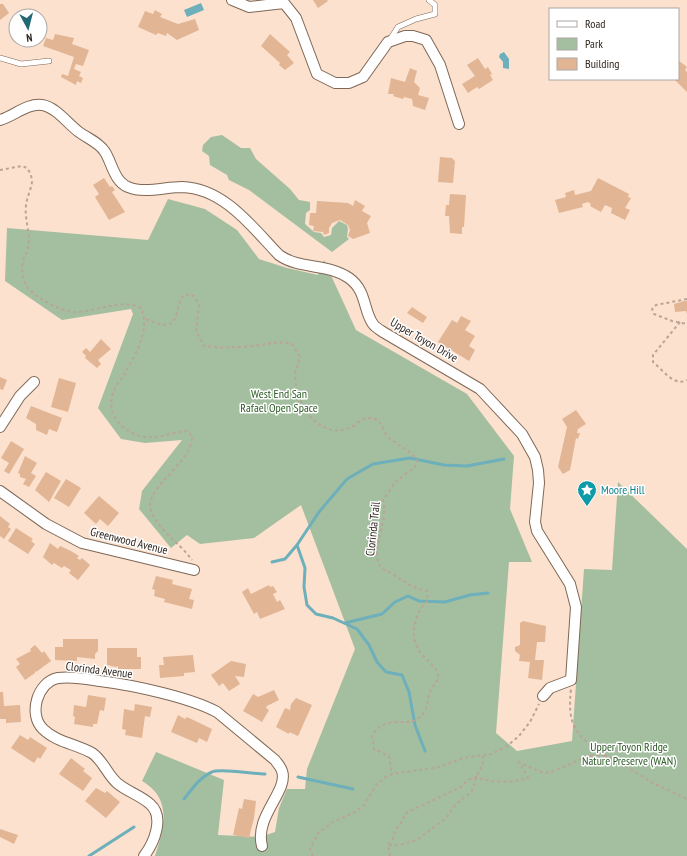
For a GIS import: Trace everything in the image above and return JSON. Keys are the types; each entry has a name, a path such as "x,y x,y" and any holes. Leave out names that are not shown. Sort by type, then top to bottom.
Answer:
{"street":[{"path":"232,0 249,7 284,3 296,18 317,74 335,83 349,83 363,77 388,42 409,36 426,40 440,65 459,124"},
{"name":"Upper Toyon Drive","path":"0,120 31,106 42,105 49,107 78,132 106,152 115,175 126,186 134,189 182,187 207,192 242,215 279,255 286,260 296,264 325,268 348,277 358,286 373,324 383,332 480,388 522,434 535,457 539,483 535,522 537,531 568,581 576,607 571,680"},
{"path":"0,427 20,396 34,382"},
{"name":"Greenwood Avenue","path":"0,491 46,524 82,543 194,570"},
{"name":"Clorinda Avenue","path":"144,856 151,847 158,826 156,815 151,804 119,784 108,774 101,762 92,754 53,736 43,729 37,722 35,713 36,702 42,689 57,678 75,678 110,682 178,698 206,706 217,712 275,760 282,771 283,782 263,820 260,837 262,846"},
{"path":"544,696 550,688 571,680"}],"lane":[{"path":"388,42 398,27 416,19 435,14 435,5 429,0"},
{"path":"0,58 21,64 49,62"}],"path":[{"path":"0,170 22,166 28,168 30,173 32,182 26,207 30,237 29,248 23,260 23,273 26,285 44,300 67,312 88,311 109,306 138,306 141,308 146,319 138,350 114,391 111,399 113,413 120,426 131,434 146,437 187,431 192,436 192,444 186,456 153,495 150,503 151,511 157,522 194,562 194,570"},
{"name":"Clorinda Trail","path":"146,319 156,324 164,325 173,322 177,316 179,300 185,294 194,296 199,305 196,331 204,346 227,349 284,342 292,344 300,357 295,374 302,407 308,414 327,428 347,429 359,420 367,418 376,420 382,425 389,438 416,458 417,462 415,467 396,481 384,500 386,509 377,553 378,564 384,571 389,572 405,583 415,588 427,591 428,600 419,611 413,633 414,642 422,655 432,664 438,675 437,681 430,691 428,704 422,716 414,721 384,723 377,728 372,735 374,749 389,756 392,774"},
{"path":"687,299 656,305 652,309 654,314 661,318 687,324"},
{"path":"680,322 653,355 653,362 674,380 679,382 687,380"},
{"path":"571,680 570,707 574,728 585,742 604,755 621,763 653,783 687,799"},
{"path":"313,856 310,849 318,833 333,822 360,808 370,796 377,784 392,774 422,771 463,758 483,756 507,746 519,736 530,722 544,696"},
{"path":"476,777 486,782 522,780 528,778 519,762 538,771 545,772 554,771 588,756 604,755"},
{"path":"388,845 399,845 417,840 434,826 440,824 456,804 470,793 476,777 483,765 483,756"},
{"path":"388,845 393,839 395,830 400,825 406,813 445,796 476,777"},
{"path":"388,845 390,856"}],"green space":[{"path":"222,135 241,148 250,148 256,159 290,189 299,200 310,202 310,210 306,213 305,224 314,232 321,233 324,237 331,235 332,228 339,221 347,225 347,237 349,239 332,252 249,190 229,180 227,175 210,165 209,156 202,151 203,145 211,137"},
{"name":"West End San Rafael Open Space","path":"168,199 205,209 237,230 259,259 287,268 318,275 324,260 356,330 467,394 514,456 510,509 532,562 509,562 496,733 517,751 572,741 584,569 612,570 618,482 687,549 687,856 155,856 161,835 164,815 158,796 152,788 142,781 156,752 224,780 218,835 260,837 275,832 279,808 287,789 305,789 307,769 355,649 301,505 254,538 200,544 187,535 171,548 139,509 142,491 182,440 145,443 121,439 98,408 133,314 131,309 62,320 5,281 7,228 148,240"}],"water":[{"path":"201,3 204,10 187,17 184,10"},
{"path":"504,52 509,59 509,69 503,68 503,62 499,57 500,54"}],"building":[{"path":"313,0 327,0 328,1 318,8"},
{"path":"0,4 3,4 8,14 0,20"},
{"path":"155,10 162,14 160,17 178,24 195,19 199,30 177,40 167,33 166,36 158,33 156,35 138,27 145,11 153,14"},
{"path":"55,34 74,38 72,44 89,50 83,66 76,64 74,69 81,72 79,76 83,78 81,83 77,81 76,85 61,77 62,74 68,76 74,57 48,48 48,39 53,40"},
{"path":"270,34 290,52 287,55 294,63 285,70 279,65 280,63 261,46"},
{"path":"478,58 485,69 488,67 492,74 490,75 493,80 479,89 477,87 468,93 462,84 475,76 467,65"},
{"path":"679,61 687,67 685,70 687,72 687,92 675,80 679,80"},
{"path":"410,68 417,71 414,82 420,88 418,95 429,98 425,110 413,106 412,99 404,97 403,99 393,96 394,94 388,94 391,78 405,82"},
{"path":"440,157 452,158 455,161 453,183 438,182"},
{"path":"104,178 110,187 112,186 115,190 112,192 125,212 109,220 95,197 99,194 93,185"},
{"path":"598,178 629,194 628,197 631,198 625,208 630,210 625,220 611,213 612,208 605,205 601,212 590,206 591,204 588,202 582,204 583,207 559,213 555,200 566,197 565,193 574,190 575,195 591,191"},
{"path":"450,194 466,195 464,227 462,227 462,234 450,233 449,216 445,216 446,205 449,205"},
{"path":"355,200 365,206 362,211 371,216 367,223 370,233 353,239 348,236 350,230 348,225 340,220 332,223 329,228 329,233 324,235 323,232 313,231 314,226 309,225 310,213 316,213 317,201 348,203 353,206"},
{"path":"687,301 687,314 686,311 675,312 674,304"},
{"path":"412,307 427,317 423,323 407,313"},
{"path":"461,316 471,321 465,330 475,336 469,346 475,350 469,361 438,342 452,320 457,323"},
{"path":"101,339 111,349 98,360 101,364 97,368 85,358 86,356 82,352 86,348 90,352"},
{"path":"0,377 7,380 3,390 0,389"},
{"path":"59,378 76,383 68,412 51,407"},
{"path":"31,406 62,418 57,432 49,429 47,435 36,430 36,424 26,418"},
{"path":"576,410 586,424 578,429 577,433 580,433 578,439 576,438 570,470 563,474 558,467 567,427 562,419"},
{"path":"11,441 24,449 9,474 4,471 9,463 1,458"},
{"path":"25,456 37,463 31,473 36,476 29,487 23,484 26,479 20,477 20,474 18,473"},
{"path":"46,472 61,481 49,502 35,490"},
{"path":"66,479 81,488 69,507 54,498"},
{"path":"99,496 119,513 108,526 100,519 96,524 84,513"},
{"path":"0,516 10,524 8,527 11,529 4,539 0,536"},
{"path":"16,528 33,539 31,541 35,544 28,554 8,541"},
{"path":"50,543 58,549 60,546 71,551 79,556 77,558 80,560 82,558 90,565 78,580 69,573 71,570 64,566 62,568 54,563 52,565 43,557"},
{"path":"156,576 173,580 172,584 192,589 189,599 194,600 192,609 164,602 165,599 154,596 155,590 152,589"},
{"path":"269,585 270,587 273,586 277,592 273,594 277,602 280,600 285,609 260,619 257,612 254,614 242,592 248,588 251,594"},
{"path":"523,621 546,626 545,642 537,642 535,660 544,660 542,680 528,678 530,662 519,661 520,655 515,651 515,647 520,645 520,623"},
{"path":"63,639 98,639 98,651 95,654 95,659 77,657 77,661 55,660 55,647 63,647"},
{"path":"35,645 42,653 44,651 51,661 36,672 35,671 35,673 25,680 16,667 20,664 16,659 31,651 30,649"},
{"path":"107,648 137,648 137,657 141,657 141,669 118,669 118,666 107,665"},
{"path":"193,655 195,672 184,673 184,676 160,678 159,665 164,665 163,657"},
{"path":"231,661 246,664 244,677 235,676 240,684 229,691 223,683 219,686 211,675"},
{"path":"274,690 279,700 267,706 266,708 269,710 262,722 243,711 253,694 258,697"},
{"path":"0,692 3,692 4,706 20,705 21,722 6,723 6,719 0,719"},
{"path":"88,695 106,698 104,711 100,710 97,724 93,724 93,727 74,724 74,705 86,707"},
{"path":"296,698 312,705 298,736 289,732 289,734 276,727 285,708 290,710 291,704"},
{"path":"135,704 152,707 150,717 145,716 142,738 125,735 126,730 122,729 124,709 134,711"},
{"path":"178,715 185,719 187,717 212,729 207,742 199,738 197,743 171,732"},
{"path":"20,735 28,740 30,737 47,748 40,759 38,757 34,763 11,748"},
{"path":"71,758 85,769 83,771 92,778 83,791 59,774"},
{"path":"96,788 105,793 107,791 120,802 106,818 85,801"},
{"path":"244,799 256,801 249,838 233,835 239,808 242,809"},
{"path":"0,829 18,835 14,844 0,837"}],"waterway":[{"path":"272,562 285,559 297,545 319,512 347,479 373,464 410,458 444,465 467,466 504,459"},
{"path":"297,545 305,568 304,587 307,605 316,614 333,618 357,629 369,645 377,662 386,672 402,675 409,692 415,725 425,751"},
{"path":"345,623 382,614 395,602 408,596 419,601 445,602 470,595 488,593"},
{"path":"184,799 200,780 212,772 229,771 265,774"},
{"path":"298,777 353,789"},
{"path":"89,856 134,827"}],"place":[{"name":"Moore Hill","path":"587,507"}],"park label":[{"name":"Upper Toyon Ridge Nature Preserve (WAN)","path":"629,754"}]}
